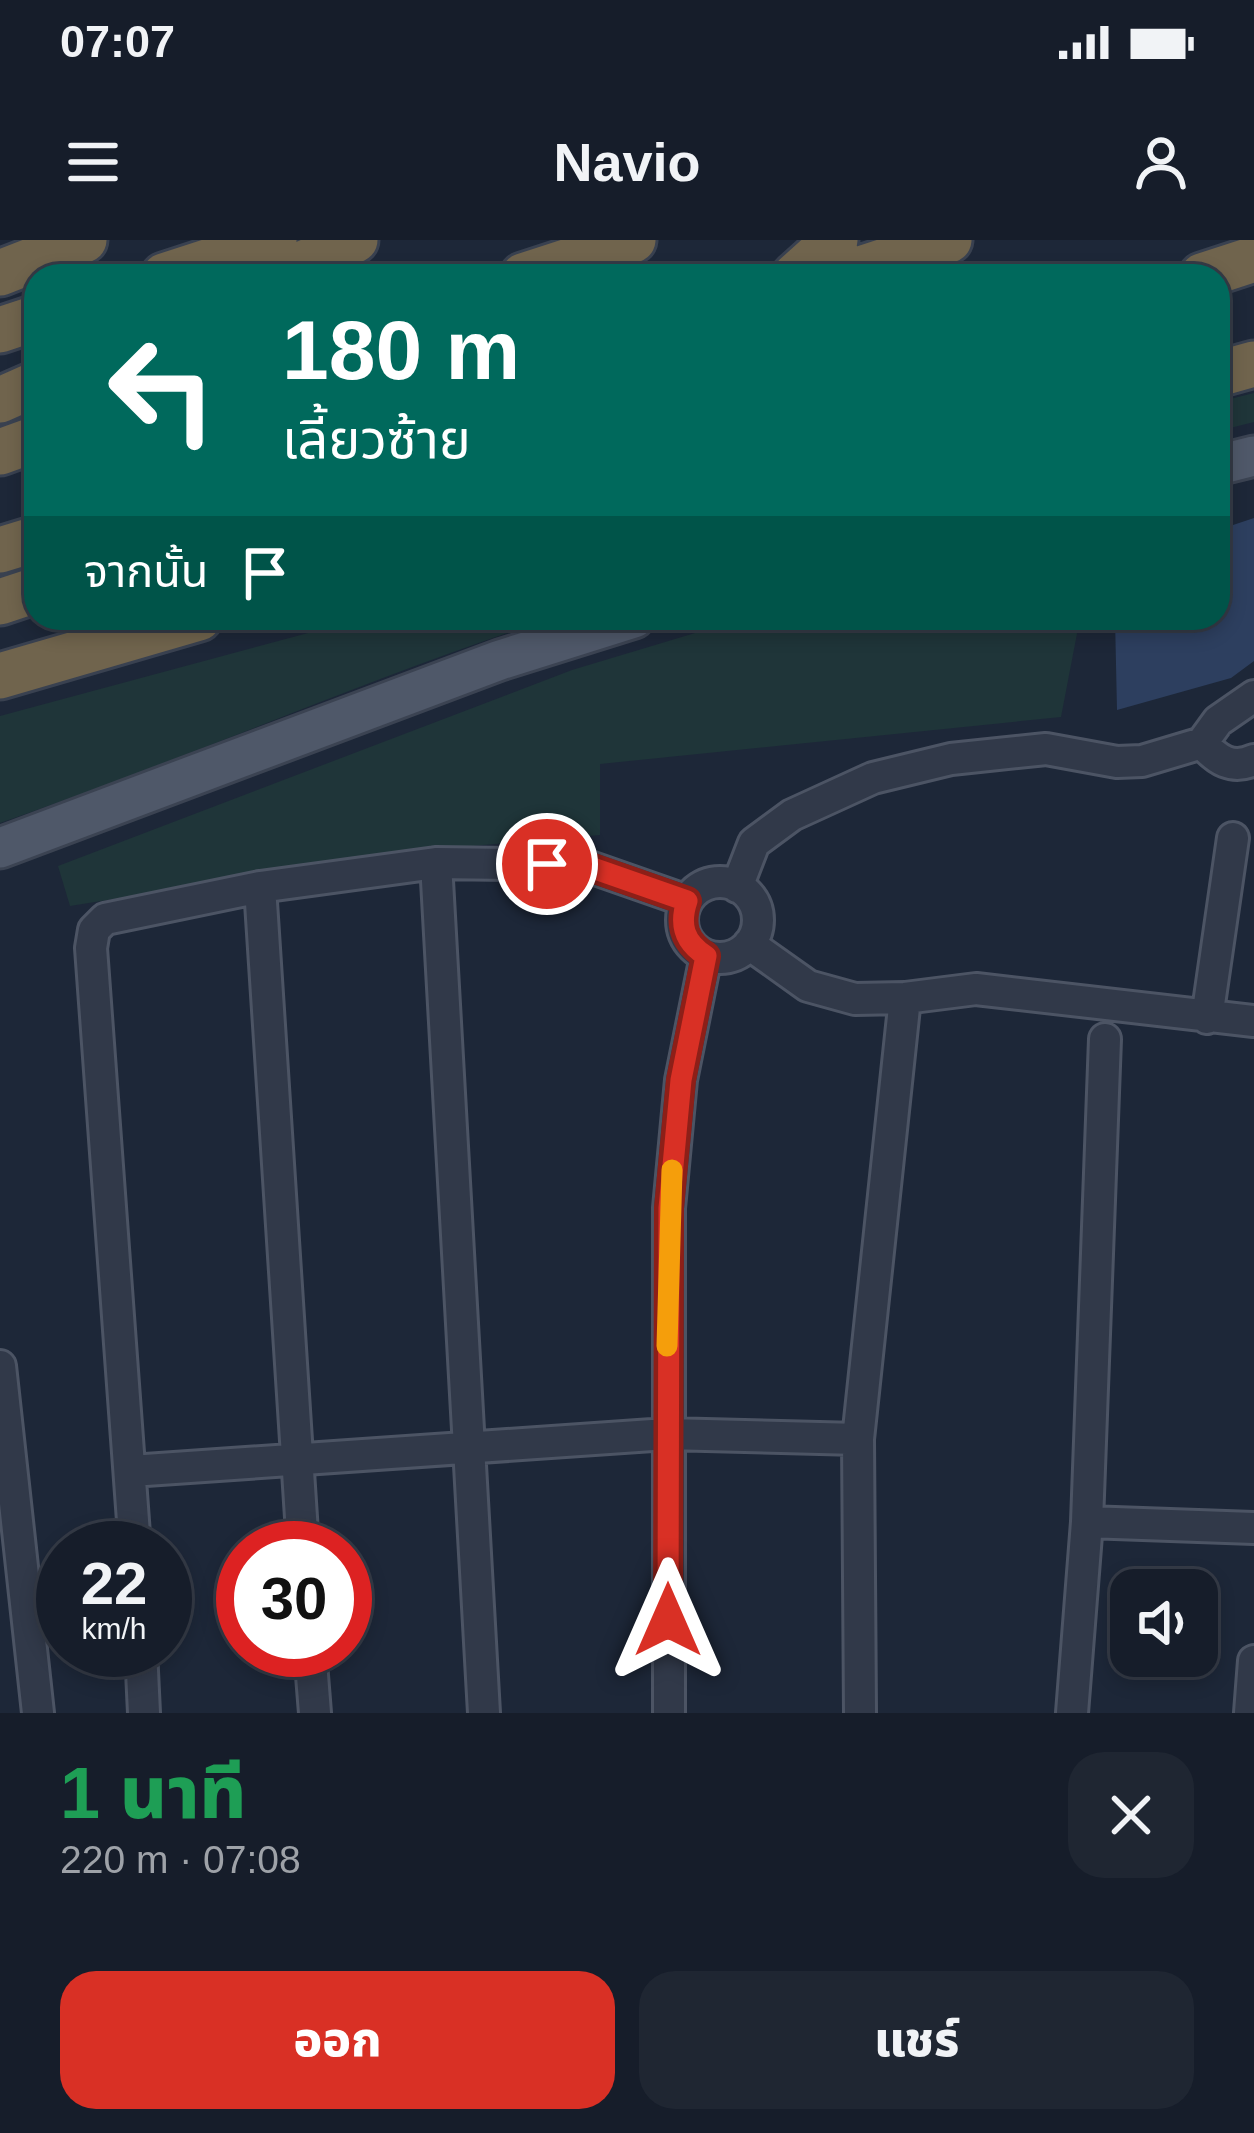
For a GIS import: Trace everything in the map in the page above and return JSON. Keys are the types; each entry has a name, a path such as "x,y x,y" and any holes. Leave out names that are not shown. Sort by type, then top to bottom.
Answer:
{"highway":[{"path":"0,273 84,240"},
{"path":"201,264 274,240"},
{"path":"302,264 355,240"},
{"path":"560,264 633,240"},
{"path":"808,264 835,240"},
{"path":"876,264 949,240"},
{"path":"0,676 158,630"}],"main road":[{"path":"0,848 500,660 596,630"}],"street":[{"path":"737,886 754,843 792,815 874,778 951,759 1046,749 1130,762 1202,743 1218,721 1254,695"},
{"path":"1202,743 1230,765 1254,760"},
{"path":"1207,1018 1233,838"},
{"path":"133,1521 91,948 94,930 105,919 260,887 436,863 584,865 687,901"},
{"path":"436,863 484,1713"},
{"path":"710,884 737,886 757,913 749,944 722,958 706,956 692,947 682,916 687,901 710,884"},
{"path":"260,887 301,1521"},
{"path":"749,944 808,986 855,999 976,989 1254,1021"},
{"path":"669,1713 669,1208 681,1080 706,956"},
{"path":"860,1713 858,1438 904,998"},
{"path":"1072,1713 1087,1522 1105,1039"},
{"path":"0,1366 38,1713"},
{"path":"130,1471 667,1434 858,1438"},
{"path":"1087,1522 1254,1528"},
{"path":"1250,1713 1254,1661"},
{"path":"142,1677 144,1713"},
{"path":"312,1677 315,1713"}],"green space":[{"path":"1254,393 1254,422 1230,428 1230,399"},
{"path":"319,630 518,630 0,823 0,716"},
{"path":"705,630 1078,630 1061,717 600,764 600,835 413,851 70,906 58,866 572,670"}],"water":[{"path":"1254,518 1254,661 1231,678 1117,710 1115,630 1230,630 1230,526"}],"slow traffic":[{"path":"667,1346 672,1170"}],"route":[{"path":"547,864 584,865 687,901 684,933 692,947 706,956 681,1080 669,1208 668,1620"}]}
